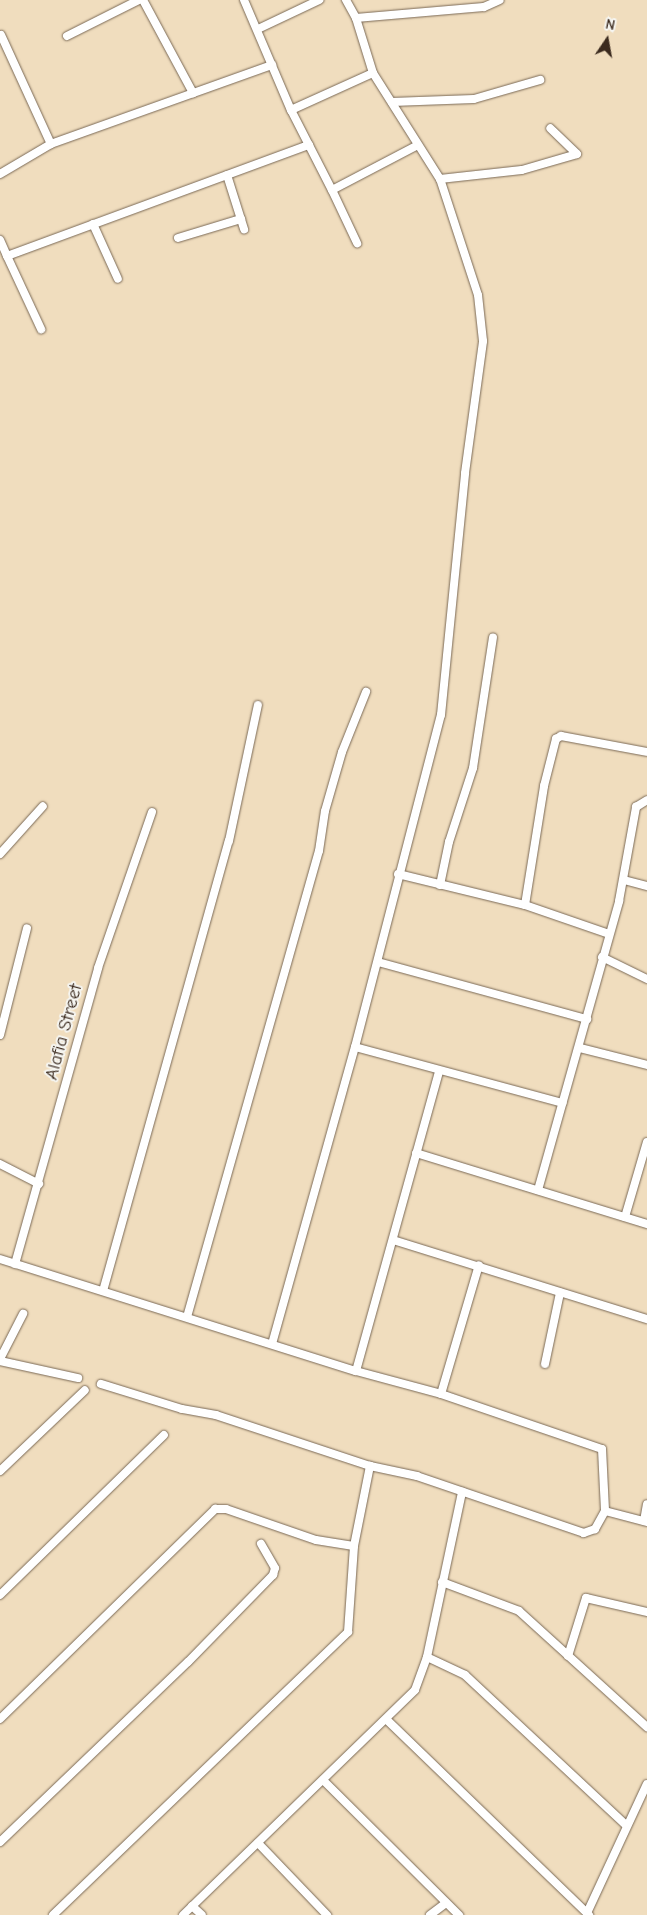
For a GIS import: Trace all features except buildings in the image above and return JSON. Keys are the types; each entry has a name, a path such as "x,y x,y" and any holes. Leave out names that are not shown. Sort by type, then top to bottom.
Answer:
{"street":[{"path":"67,36 139,0"},
{"path":"144,0 193,93"},
{"path":"244,0 258,28 291,110 357,243"},
{"path":"258,28 319,0"},
{"path":"272,1344 378,962 398,874 441,716 465,473 483,341 478,295 440,179 374,73 356,18 346,0"},
{"path":"356,18 484,7 500,0"},
{"path":"1,34 51,144"},
{"path":"0,174 51,144 272,65"},
{"path":"291,110 374,73"},
{"path":"392,102 474,99 540,80"},
{"path":"440,179 522,170 577,154 550,128"},
{"path":"7,256 309,145"},
{"path":"332,190 418,145"},
{"path":"228,175 244,229"},
{"path":"178,238 241,219"},
{"path":"93,224 118,279"},
{"path":"0,240 41,329"},
{"path":"440,885 449,842 473,768 493,638"},
{"path":"187,1317 319,851 325,811 342,752 366,692"},
{"path":"103,1291 229,840 258,705"},
{"path":"525,905 544,786 556,739 561,736 647,752"},
{"path":"538,1190 580,1048 602,957 624,880 636,807 647,800"},
{"path":"0,854 43,806"},
{"name":"Alafia Street","path":"15,1264 39,1184 98,968 152,812"},
{"path":"398,874 525,905 609,934"},
{"path":"624,880 647,886"},
{"path":"0,1035 26,928"},
{"path":"602,957 647,979"},
{"path":"378,962 587,1018"},
{"path":"355,1047 439,1072 564,1104"},
{"path":"580,1048 647,1065"},
{"path":"356,1371 439,1072"},
{"path":"625,1217 647,1142"},
{"path":"416,1153 647,1224"},
{"path":"0,1164 39,1184"},
{"path":"393,1240 479,1265 560,1293 647,1319"},
{"path":"0,1259 356,1371 441,1394 602,1448 605,1511 595,1529 584,1533 417,1476 370,1466 216,1416 182,1410 101,1384"},
{"path":"441,1394 479,1265"},
{"path":"545,1364 560,1293"},
{"path":"23,1314 0,1360 78,1378"},
{"path":"0,1471 85,1390"},
{"path":"0,1595 164,1435"},
{"path":"53,1915 348,1632 354,1546 370,1466"},
{"path":"183,1915 388,1720 416,1690 427,1657 462,1492"},
{"path":"605,1511 645,1521 647,1504"},
{"path":"0,1719 215,1509 226,1509 316,1540 354,1546"},
{"path":"0,1842 188,1662 273,1575 275,1568 262,1544"},
{"path":"442,1582 512,1607 647,1727"},
{"path":"568,1656 586,1598 647,1612"},
{"path":"427,1657 465,1675 626,1825"},
{"path":"388,1720 588,1914 626,1825 647,1784"},
{"path":"323,1780 458,1915"},
{"path":"258,1843 328,1915"},
{"path":"430,1915 446,1903"},
{"path":"192,1906 202,1915"}]}
